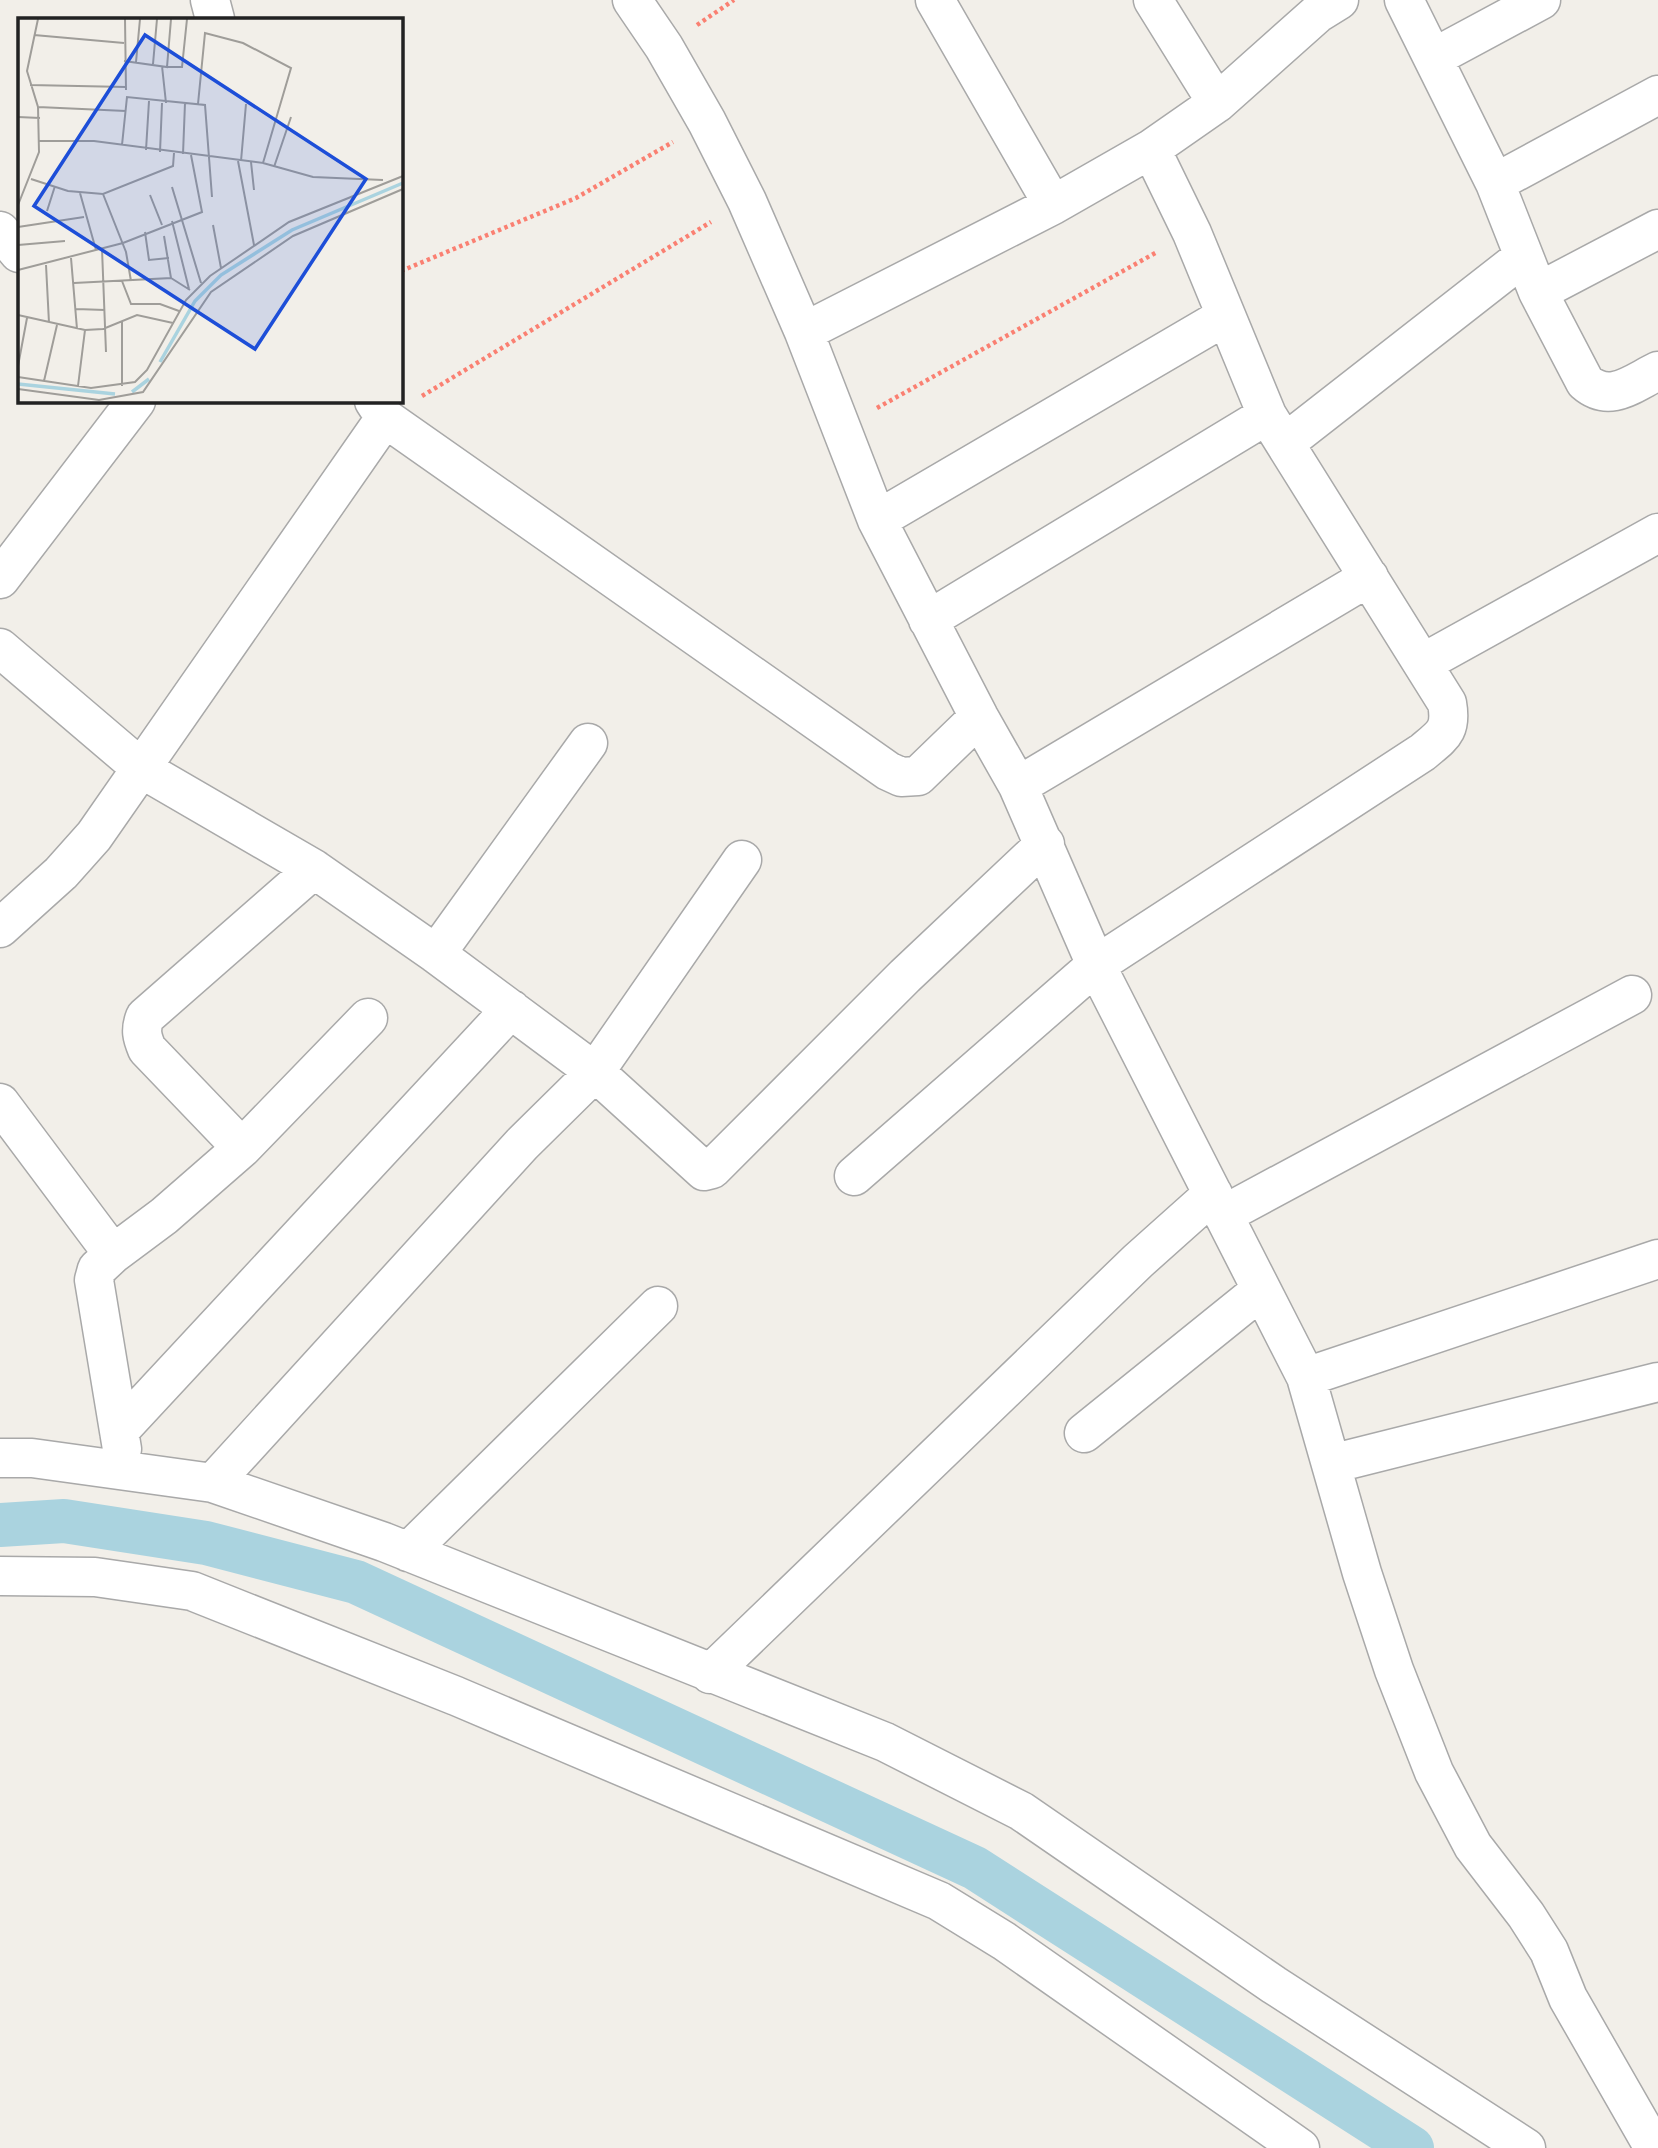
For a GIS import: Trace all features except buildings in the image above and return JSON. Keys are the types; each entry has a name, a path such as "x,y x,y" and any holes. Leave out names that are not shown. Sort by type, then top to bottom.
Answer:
{"street":[{"path":"210,0 215,18"},
{"path":"632,0 664,47 707,122 747,201 804,332 877,520 979,717 1018,786 1096,965 1306,1377 1362,1573 1386,1646 1434,1772 1473,1846 1526,1915 1549,1951 1568,1998 1654,2148"},
{"path":"935,0 1053,205"},
{"path":"1153,0 1217,103"},
{"path":"804,332 1053,205 1151,149 1217,103 1318,13 1339,0"},
{"path":"1404,0 1495,183 1538,292 1585,382 1595,391 1608,393 1658,371"},
{"path":"1433,58 1541,0"},
{"path":"1495,183 1658,95"},
{"path":"854,1176 1096,965 1423,752 1442,736 1450,720 1447,703 1276,429 1192,233 1151,149"},
{"path":"1538,292 1658,229"},
{"path":"0,231 18,252"},
{"path":"928,620 1276,429 1523,257"},
{"path":"877,520 1226,316"},
{"path":"0,579 135,402"},
{"path":"0,928 61,873 94,836 142,769 380,409 888,771 901,777 918,776 979,717"},
{"path":"1423,663 1658,533"},
{"path":"1018,786 1369,577"},
{"path":"1,652 142,769 314,869 436,954 595,1072 704,1171 712,1170 905,976 1045,844"},
{"path":"436,954 588,743"},
{"path":"213,1483 513,1154 595,1072 742,860"},
{"path":"243,1148 147,1049 141,1035 141,1027 145,1017 314,869"},
{"path":"710,1674 1138,1261 1218,1204 1632,995"},
{"path":"119,1431 510,1009"},
{"path":"125,1470 94,1280 97,1269 243,1148 368,1018"},
{"path":"0,1103 113,1254"},
{"path":"1306,1377 1658,1259"},
{"path":"1084,1433 1260,1291"},
{"path":"408,1552 658,1306"},
{"path":"1331,1464 1658,1382"},
{"path":"0,1458 32,1458 213,1483 408,1552 885,1742 1021,1811 1274,1985 1527,2148"},
{"path":"0,1576 95,1577 192,1591 456,1696 939,1901 1004,1941 1300,2148"}],"path":[{"path":"402,271 576,198 707,122"},
{"path":"402,397 747,201"},
{"path":"841,428 1192,233"}],"waterway":[{"path":"0,1525 64,1521 206,1543 356,1582 975,1868 1412,2148"}]}
